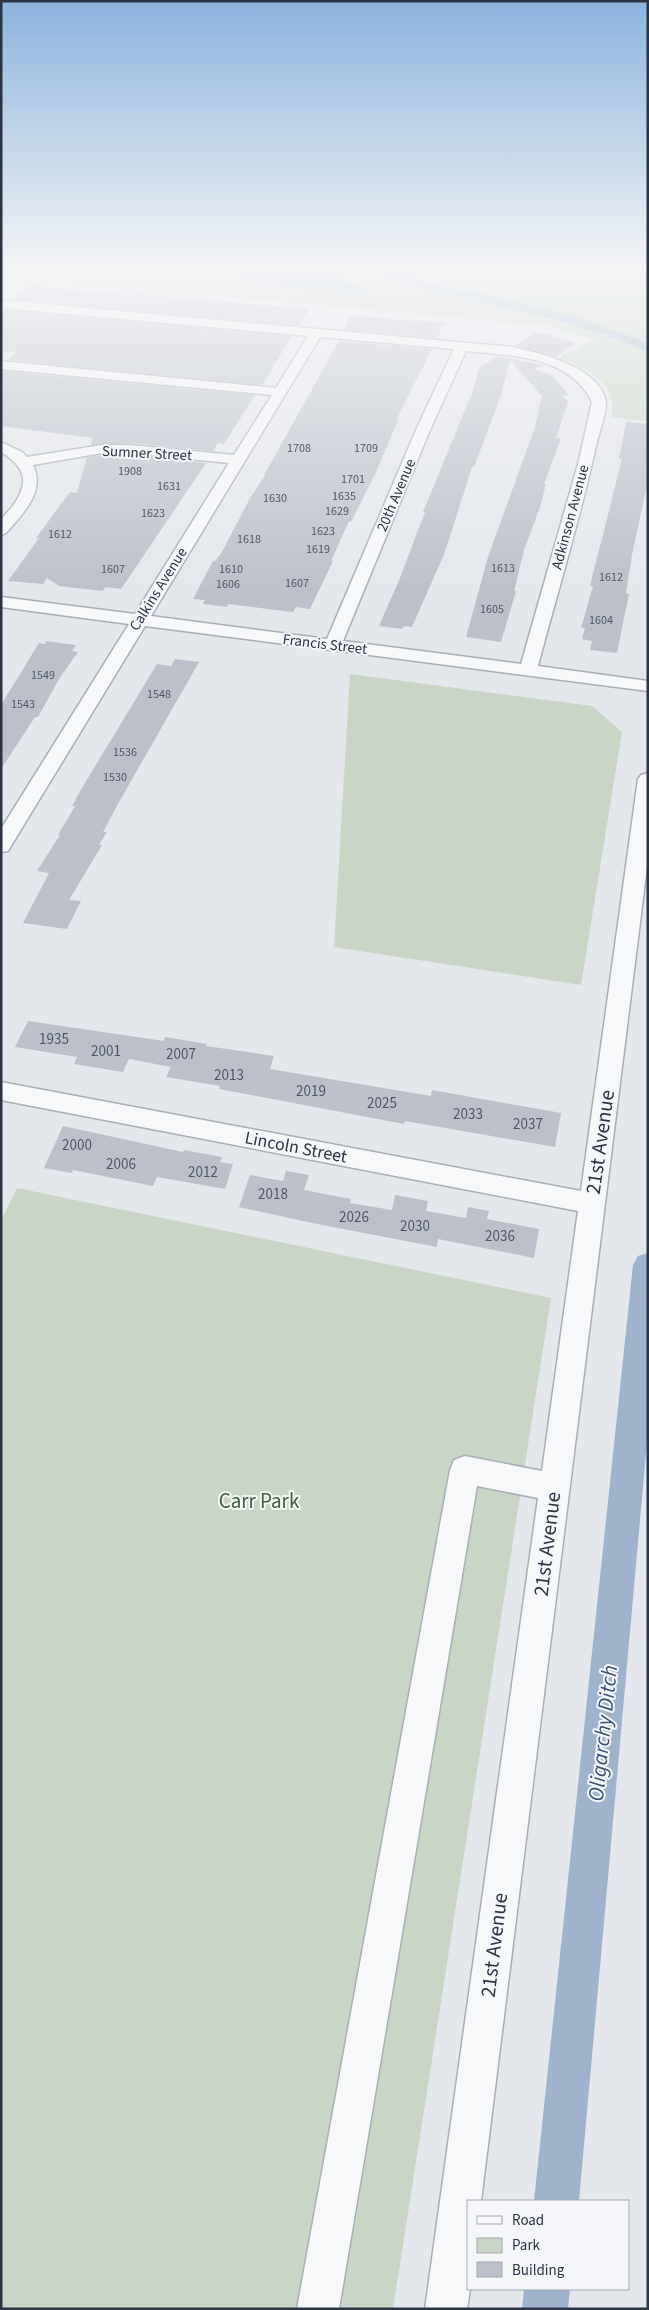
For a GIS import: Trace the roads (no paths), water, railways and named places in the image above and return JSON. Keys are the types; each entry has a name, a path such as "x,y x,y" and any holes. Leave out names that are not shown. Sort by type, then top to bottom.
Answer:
{"street":[{"path":"113,376 280,392"},
{"name":"Calkins Avenue","path":"1,846 138,620 290,376"},
{"name":"20th Avenue","path":"333,645 449,376"},
{"name":"Adkinson Avenue","path":"528,670 585,464 599,402 596,392 586,380 579,376"},
{"path":"1,446 24,462 30,472 31,486 28,498 1,530"},
{"name":"Sumner Street","path":"24,462 102,449 130,449 238,460"},
{"name":"Francis Street","path":"1,602 648,686"},
{"name":"21st Avenue","path":"446,2309 648,779"},
{"name":"Lincoln Street","path":"1,1091 592,1203"},
{"path":"318,2309 464,1470 554,1487"}],"waterway":[{"name":"Oligarchy Ditch","path":"556,2200 648,1265"},
{"name":"Oligarchy Ditch","path":"545,2309 547,2290"}],"park label":[{"name":"Carr Park","path":"259,1501"}]}
